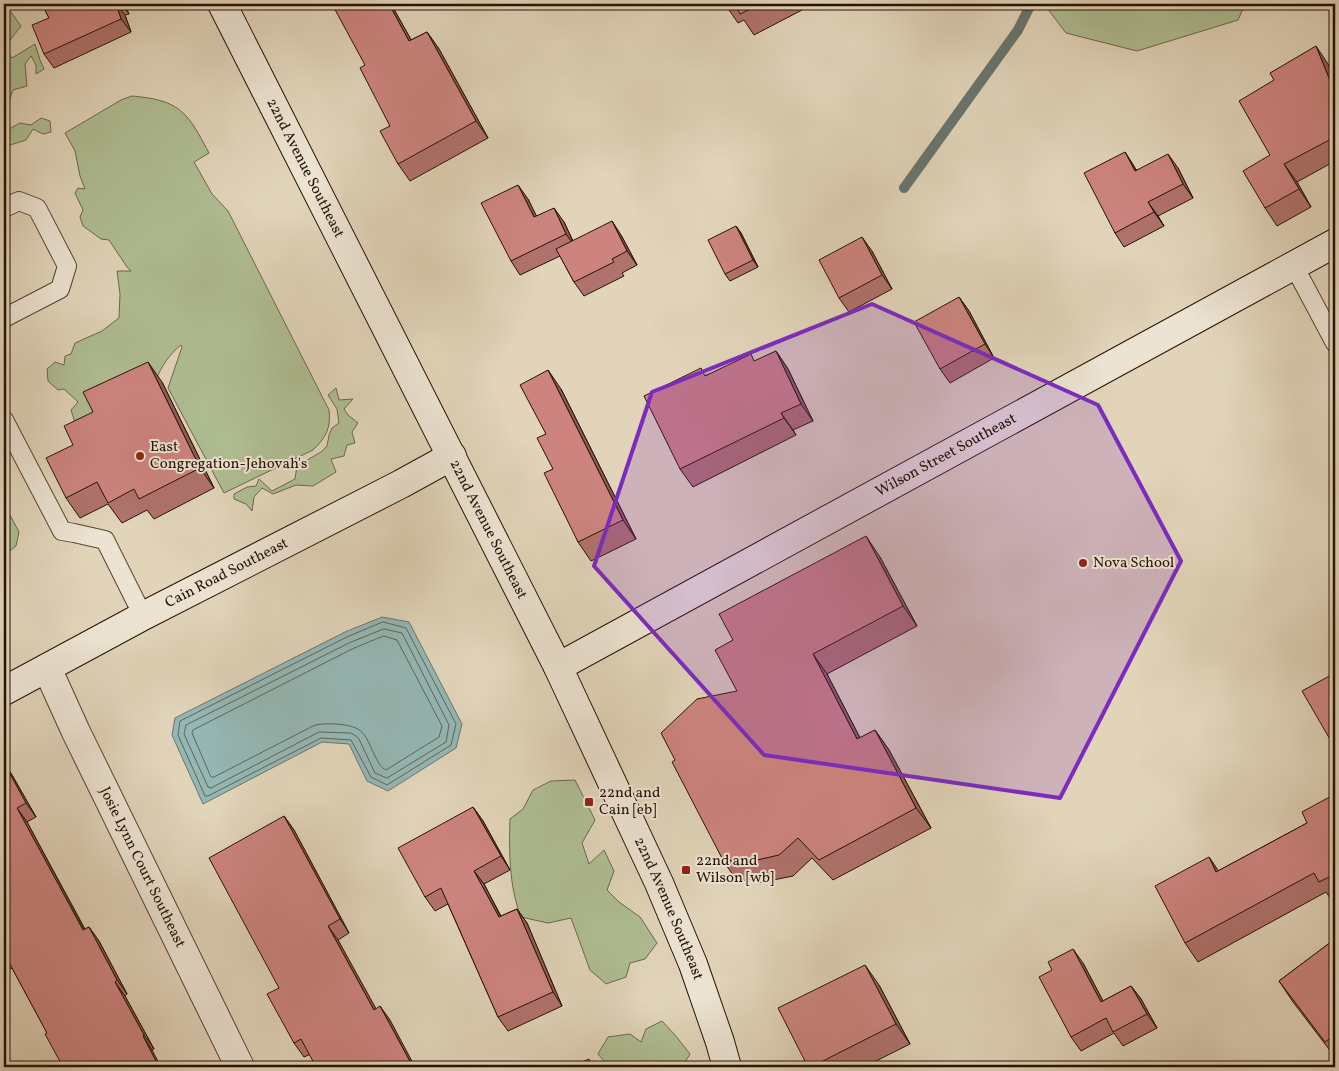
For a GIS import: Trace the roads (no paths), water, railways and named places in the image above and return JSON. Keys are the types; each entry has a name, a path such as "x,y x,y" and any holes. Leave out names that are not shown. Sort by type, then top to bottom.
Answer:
{"street":[{"name":"22nd Avenue Southeast","path":"222,4 558,667 659,883 693,964 727,1067"},
{"name":"Wilson Street Southeast","path":"558,667 1335,244"},
{"name":"Cain Road Southeast","path":"4,691 143,616 452,456"},
{"name":"Josie Lynn Court Southeast","path":"47,668 76,732 240,1067"}],"lane":[{"path":"4,208 19,200 37,208 67,266 60,289 4,318"},
{"path":"1294,266 1335,343"},
{"path":"4,420 62,532 105,540 143,616"}],"water":[{"path":"382,617 409,622 462,724 456,748 388,791 367,781 349,744 322,742 203,804 172,735 175,718 345,632"}],"waterway":[{"path":"904,188 1018,30 1031,4"}],"place":[{"name":"East Congregation-Jehovah's","path":"140,456"},
{"name":"Nova School","path":"1083,563"},
{"name":"22nd and Cain [eb]","path":"589,802"},
{"name":"22nd and Wilson [wb]","path":"686,870"}]}
